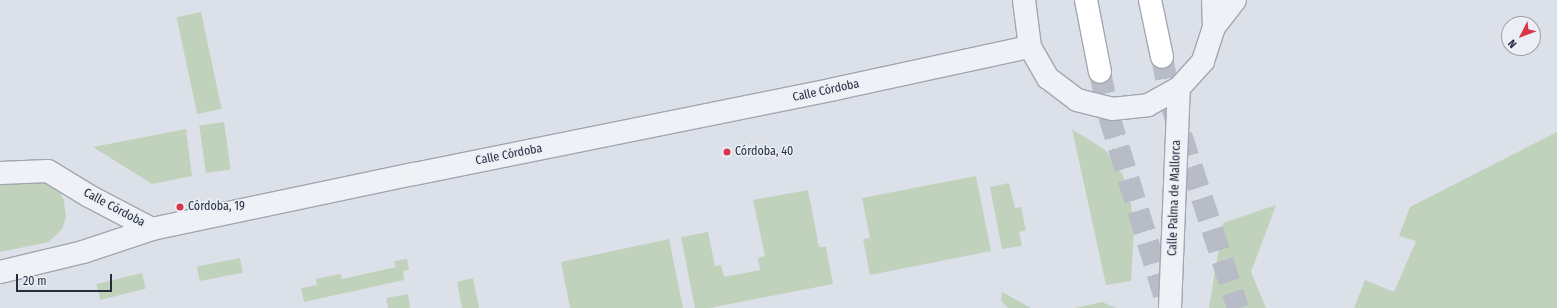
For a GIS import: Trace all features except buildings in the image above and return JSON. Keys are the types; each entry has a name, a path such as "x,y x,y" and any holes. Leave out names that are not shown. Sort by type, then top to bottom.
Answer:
{"highway":[{"path":"1086,0 1100,72"},
{"path":"1150,0 1162,57"}],"street":[{"path":"1023,0 1030,47 1048,78 1077,100 1112,109 1148,105 1180,88 1203,61 1214,27 1235,0"},
{"path":"1213,0 1214,27"},
{"name":"Calle Córdoba","path":"0,173 48,171 89,196 152,229 414,174 835,90 1030,47"},
{"name":"Calle Palma de Mallorca","path":"1170,308 1180,88"},
{"path":"0,272 83,252 152,229"}],"green space":[{"path":"201,12 222,109 197,114 177,17"},
{"path":"224,122 231,170 206,173 199,125"},
{"path":"186,129 192,176 152,184 93,147"},
{"path":"1072,129 1105,150 1123,175 1131,204 1134,230 1131,281 1106,285"},
{"path":"1557,132 1557,308 1354,308 1365,280 1394,292 1416,241 1399,236 1410,207"},
{"path":"976,176 991,251 870,275 863,239 870,238 862,198"},
{"path":"38,177 58,189 64,200 66,218 62,229 49,242 0,252 0,182"},
{"path":"1009,183 1015,208 1021,207 1026,230 1019,232 1022,246 1002,249 990,187"},
{"path":"808,190 819,247 826,247 833,284 709,308 695,308 681,237 708,232 715,266 721,265 724,277 760,270 758,258 765,256 753,200"},
{"path":"1276,205 1251,272 1266,308 1209,308 1223,223"},
{"path":"669,239 683,308 570,308 561,262"},
{"path":"240,258 243,273 200,281 197,266"},
{"path":"407,259 409,270 403,271 404,280 304,302 301,288 317,285 316,279 340,274 342,279 396,267 394,261"},
{"path":"142,273 146,289 100,300 96,284"},
{"path":"473,278 479,308 462,308 457,282"},
{"path":"1002,292 1031,308 1008,308 1001,301"},
{"path":"408,294 410,308 388,308 386,298"},
{"path":"1102,302 1116,308 1075,308"}],"tunnel":[{"path":"1162,57 1171,104 1238,308"},
{"path":"1100,72 1109,116 1168,308"}],"place":[{"name":"Córdoba, 40","path":"727,152"},
{"name":"Córdoba, 19","path":"180,207"}]}
